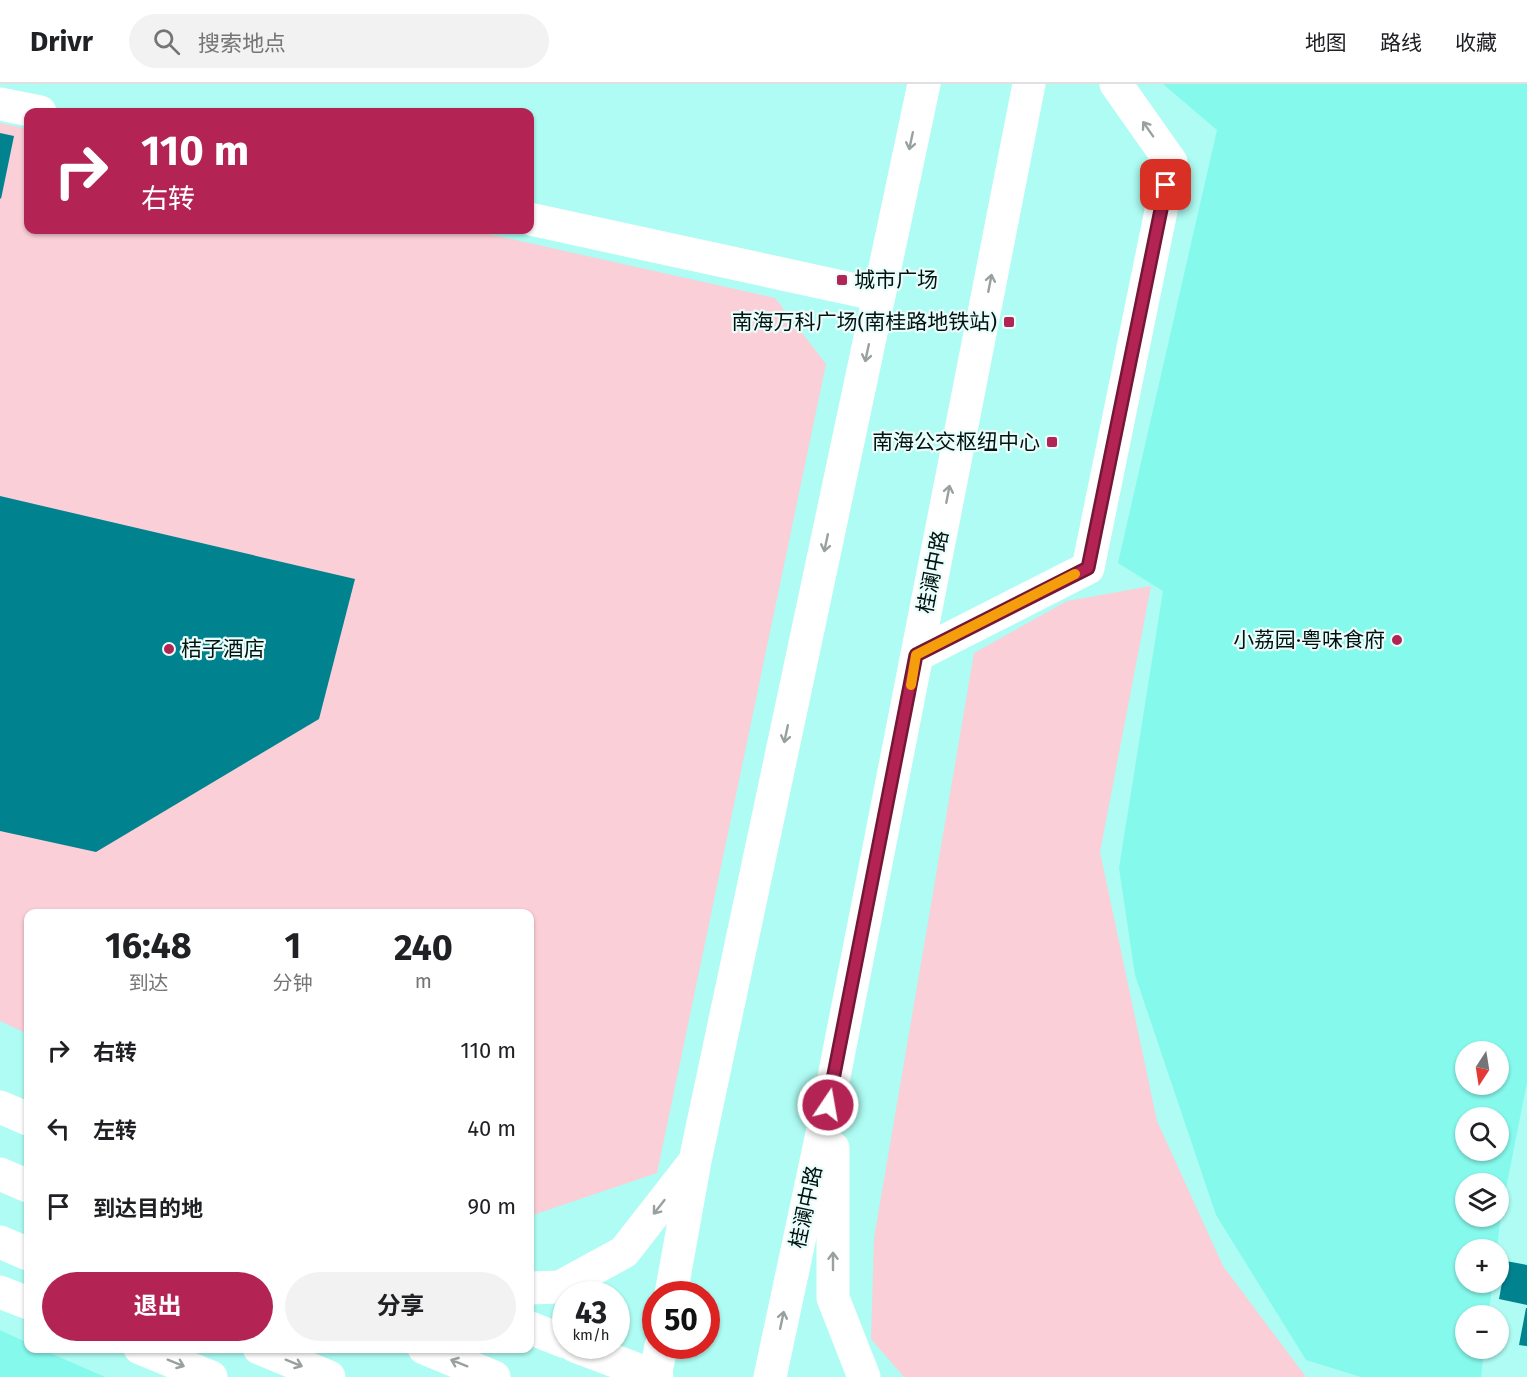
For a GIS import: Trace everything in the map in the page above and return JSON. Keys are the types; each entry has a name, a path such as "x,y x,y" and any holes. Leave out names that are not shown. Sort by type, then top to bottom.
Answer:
{"main road":[{"path":"673,1281 695,1161 924,84"},
{"name":"桂澜中路","path":"770,1377 832,1082 1029,84"},
{"path":"916,655 1088,568 1171,162 1116,84"},
{"path":"0,104 24,109"},
{"path":"534,220 879,295"},
{"path":"832,1082 833,1298 864,1377"},
{"path":"0,1107 24,1117"},
{"path":"534,1288 560,1287 624,1252 695,1161"},
{"path":"0,1174 24,1184"},
{"path":"0,1242 24,1252"},
{"path":"0,1292 24,1301"},
{"path":"534,1330 552,1337"},
{"path":"153,1353 211,1377"},
{"path":"271,1353 329,1377"},
{"path":"436,1353 496,1377 499,1361 495,1353"},
{"path":"609,1359 656,1377 659,1359"}],"shaded area":[{"path":"1163,84 1527,84 1527,1082 1509,1173 1455,1173 1455,1227 1500,1227 1498,1239 1455,1239 1455,1293 1491,1293 1490,1305 1455,1305 1455,1359 1483,1359 1481,1377 1361,1377 1306,1360 1216,1215 1135,975 1119,868 1163,591 1118,563 1217,130"},
{"path":"0,123 24,128 24,234 489,234 775,298 826,364 657,1173 534,1215 534,909 24,909 24,1032 0,1021"},
{"path":"1151,586 1100,852 1157,1121 1223,1266 1306,1377 904,1377 871,1339 874,1238 974,653 1067,601"},
{"path":"0,1330 24,1341 24,1353 50,1353 105,1377 0,1377"}],"building":[{"path":"0,133 14,136 1,199 0,198"},
{"name":"桔子酒店","path":"0,496 355,579 319,719 96,852 0,831"},
{"path":"1509,1262 1527,1265 1527,1305 1499,1299 1500,1293 1509,1293"},
{"path":"1527,1308 1527,1346 1519,1345"}],"slow traffic":[{"path":"911,685 916,655 1075,574"}],"place":[{"name":"城市广场","path":"842,280"},
{"name":"南海万科广场(南桂路地铁站)","path":"1009,322"},
{"name":"南海公交枢纽中心","path":"1052,442"},
{"name":"小荔园·粤味食府","path":"1397,640"},
{"name":"桔子酒店","path":"169,649"}],"route":[{"path":"828,1105 916,655 1088,568 1166,185"}]}
